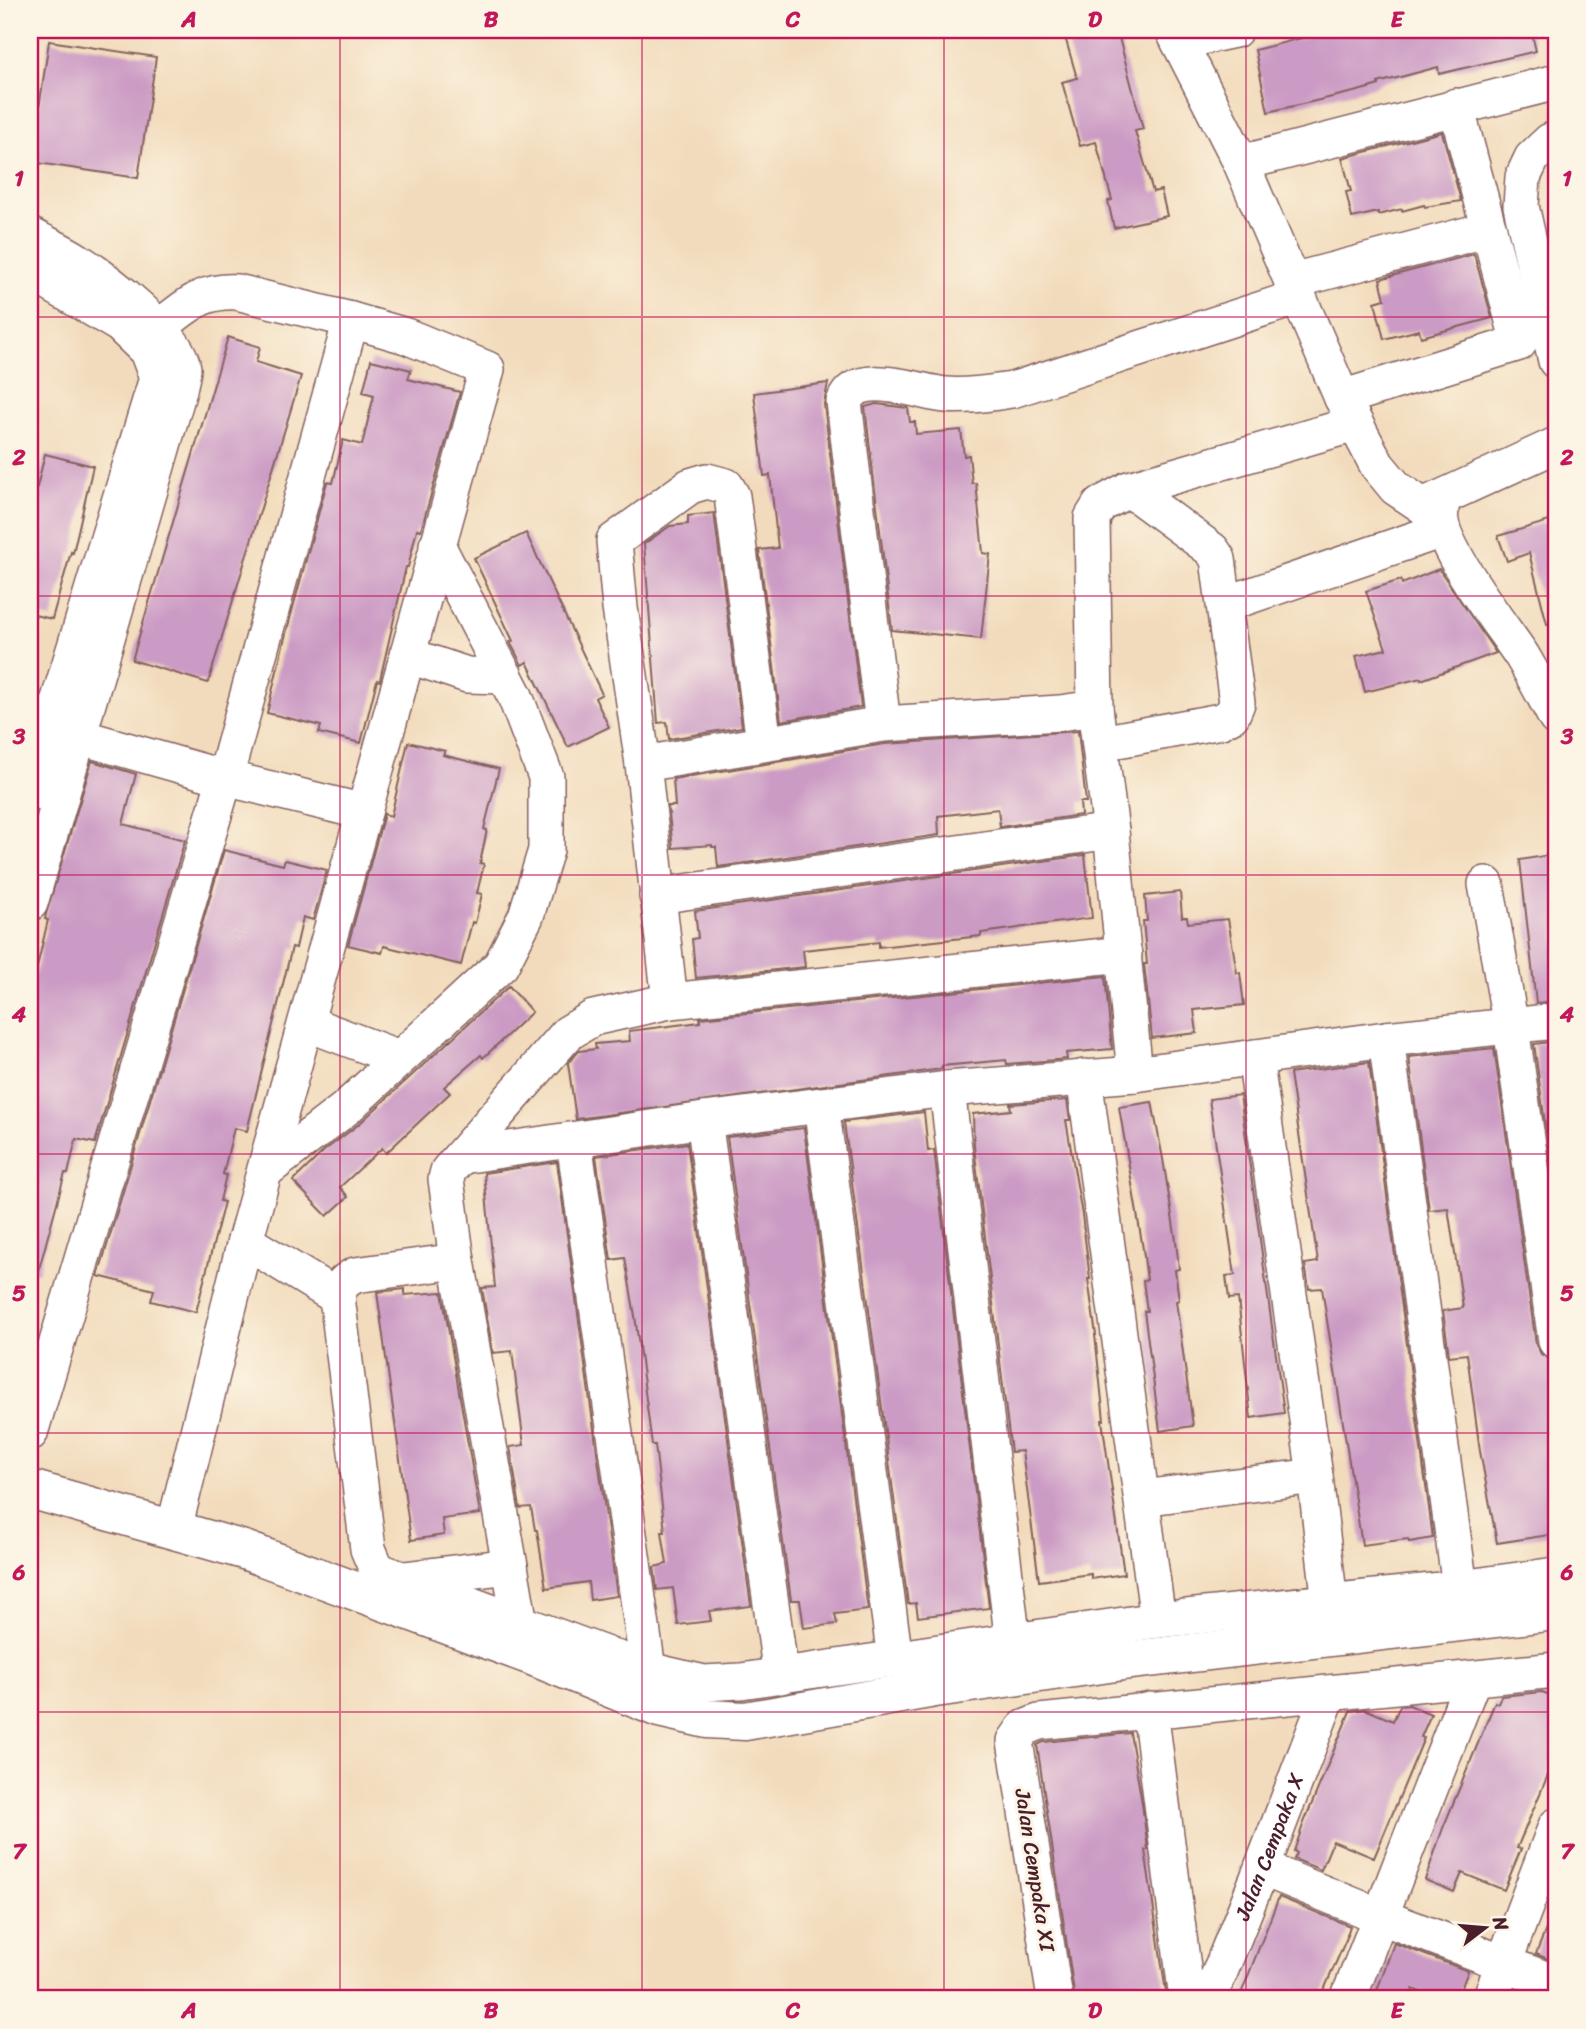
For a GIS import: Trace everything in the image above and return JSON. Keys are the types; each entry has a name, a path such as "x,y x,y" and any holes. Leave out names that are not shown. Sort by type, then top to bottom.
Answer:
{"street":[{"path":"1235,30 1176,36 1241,163 1349,411 1377,465 1396,488 1432,518 1523,658 1556,718"},
{"path":"1241,163 1556,82"},
{"path":"1456,106 1519,343"},
{"path":"1556,139 1532,158 1523,177 1521,206 1556,361"},
{"path":"883,724 844,402 846,394 856,388 870,385 898,386 943,395 1012,390 1296,289 1489,229"},
{"path":"30,235 77,260 159,327 176,349 183,369 179,390 30,794"},
{"path":"30,272 120,325 147,351 157,378 53,729 30,904"},
{"path":"159,327 196,298 222,292 237,292 351,320 406,337 487,369 245,1241 174,1529"},
{"path":"1135,1074 1111,831 1095,708 1092,518 1100,505 1129,489 1349,411 1519,343 1538,334 1545,309"},
{"path":"30,1433 225,778 351,320"},
{"path":"1226,604 1432,518 1556,446"},
{"path":"670,1002 643,764 620,608 614,541 690,486 707,481 726,486 732,496 764,743"},
{"path":"1101,743 1221,721 1233,715 1237,703 1218,559 1212,550 1129,489"},
{"path":"265,1171 345,1109 501,965 526,916 546,850 546,777 515,696 436,545"},
{"path":"407,655 467,675 505,676"},
{"path":"643,764 883,724 1060,713 1095,708"},
{"path":"53,729 225,778 364,812"},
{"path":"657,896 1111,831"},
{"path":"1486,884 1511,1027 1556,1341"},
{"path":"520,1624 446,1184 449,1171 568,1033 593,1018 670,1002 1124,954"},
{"path":"462,1156 704,1120 947,1089 1135,1074 1386,1039 1556,1021"},
{"path":"306,1023 399,1058"},
{"path":"1386,1039 1460,1588"},
{"path":"1255,1057 1315,1476 1330,1603"},
{"path":"1084,1077 1158,1620"},
{"path":"947,1089 1013,1643"},
{"path":"821,1105 895,1659"},
{"path":"704,1120 780,1676"},
{"path":"575,1141 648,1670"},
{"path":"245,1241 337,1297"},
{"path":"457,1261 355,1275 345,1280 337,1297 368,1549 377,1570 463,1617 659,1708 724,1721 745,1721 935,1688 1124,1661 1330,1603 1556,1575"},
{"path":"1143,1498 1315,1476"},
{"path":"30,1489 174,1529 310,1573 463,1617 520,1624 648,1670 705,1682 780,1676 1158,1620 1244,1629 1556,1611"},
{"path":"397,1580 510,1566"},
{"path":"1187,1999 1150,1710 1556,1670"},
{"path":"1348,1999 1473,1679"},
{"path":"720,1682 724,1721"},
{"name":"Jalan Cempaka X","path":"1209,1999 1329,1693"},
{"name":"Jalan Cempaka XI","path":"1055,1999 1015,1741 1024,1728 1039,1722 1150,1710"},
{"path":"1490,1999 1556,1826"},
{"path":"1262,1868 1556,1983"}],"building":[{"path":"1063,30 1117,30 1143,129 1135,131 1153,192 1161,190 1167,216 1114,228 1108,201 1112,200 1096,142 1080,146 1062,82 1077,78"},
{"path":"1332,30 1531,30 1536,51 1439,74 1438,67 1358,91 1268,112 1255,50"},
{"path":"49,41 156,57 138,178 31,162"},
{"path":"1442,132 1461,201 1352,218 1346,192 1351,191 1342,158"},
{"path":"1474,254 1492,318 1421,337 1419,330 1384,339 1375,302 1385,299 1380,279"},
{"path":"228,337 260,347 256,362 301,376 208,683 132,660"},
{"path":"371,360 411,370 408,379 460,392 421,530 417,529 406,567 380,681 377,680 361,743 319,733 321,726 267,713 327,482 333,483 343,440 362,445 374,395 363,392"},
{"path":"828,383 824,404 861,707 781,721 759,550 778,548 770,475 764,476 754,393"},
{"path":"876,404 908,408 910,422 915,422 916,434 961,430 964,456 969,455 972,483 976,483 983,553 990,554 981,639 892,630 865,407"},
{"path":"45,454 93,466 73,553 71,552 52,619 30,614 30,516"},
{"path":"714,513 742,727 669,739 667,722 658,723 644,544 670,526 688,524 688,516"},
{"path":"1556,519 1556,623 1547,624 1529,553 1507,561 1498,536"},
{"path":"526,533 602,694 595,698 609,727 568,747 527,662 522,665 510,642 513,641 474,558"},
{"path":"1439,569 1496,653 1421,680 1365,692 1356,656 1386,649 1366,591 1401,580 1402,584"},
{"path":"1078,731 1086,802 1080,802 1081,815 1000,827 998,809 938,816 939,835 718,867 716,847 712,845 673,848 668,806 675,806 673,779 885,744"},
{"path":"408,742 445,751 443,755 499,769 484,829 487,830 480,863 484,864 477,893 482,894 461,965 384,946 382,953 348,945 384,814 391,816"},
{"path":"92,761 136,774 123,824 185,840 95,1143 76,1139 38,1273 30,1272 30,997 48,920 45,919 46,914"},
{"path":"224,850 283,865 285,860 327,870 313,920 303,917 296,948 292,947 247,1131 234,1128 223,1174 226,1175 220,1201 224,1202 196,1312 151,1301 154,1290 98,1276"},
{"path":"1556,854 1556,1001 1536,1003 1520,860"},
{"path":"1085,855 1092,918 981,933 981,936 879,947 879,942 803,950 805,967 696,978 692,939 698,938 695,911"},
{"path":"1180,892 1182,917 1187,917 1188,923 1228,919 1244,1005 1194,1010 1197,1033 1152,1038 1144,964 1147,964 1143,921 1147,921 1145,896"},
{"path":"1105,976 1112,1049 1066,1053 1067,1059 1007,1064 1006,1060 942,1066 942,1069 576,1119 568,1063 579,1051 596,1049 595,1044 630,1041 629,1031 700,1022 700,1018"},
{"path":"509,986 532,1012 483,1058 481,1055 444,1087 450,1093 386,1153 382,1148 340,1187 348,1197 327,1216 293,1181"},
{"path":"1556,1041 1556,1188 1554,1188 1534,1044"},
{"path":"1494,1048 1536,1344 1541,1354 1551,1360 1556,1406 1556,1534 1497,1543 1480,1451 1467,1354 1449,1356 1443,1311 1463,1308 1448,1208 1429,1210 1409,1057"},
{"path":"1369,1062 1433,1538 1362,1545 1322,1288 1309,1289 1305,1264 1318,1262 1290,1073"},
{"path":"1240,1095 1284,1413 1251,1418 1238,1298 1229,1299 1226,1276 1235,1275 1209,1099"},
{"path":"1067,1100 1070,1120 1066,1120 1090,1279 1102,1420 1124,1574 1091,1579 1091,1574 1039,1581 1022,1451 1011,1452 974,1146 973,1114 1011,1110 1010,1104"},
{"path":"1152,1102 1176,1241 1179,1269 1175,1270 1179,1300 1176,1301 1193,1426 1160,1431 1144,1311 1147,1311 1143,1281 1147,1280 1119,1107"},
{"path":"924,1112 928,1151 934,1150 989,1608 918,1617 916,1603 908,1604 844,1122"},
{"path":"804,1128 868,1610 835,1614 837,1624 804,1628 800,1600 791,1600 727,1137"},
{"path":"687,1143 751,1606 709,1611 711,1621 678,1625 673,1588 657,1590 654,1567 667,1564 655,1445 652,1445 625,1258 611,1260 596,1156"},
{"path":"557,1162 617,1596 590,1600 588,1582 546,1588 537,1530 531,1507 520,1508 510,1447 524,1445 512,1351 493,1353 482,1288 495,1287 484,1173"},
{"path":"405,1289 405,1295 442,1292 480,1514 442,1519 444,1535 411,1540 377,1292"},
{"path":"1542,1692 1556,1697 1556,1756 1517,1848 1521,1849 1504,1890 1462,1873 1454,1892 1425,1880 1443,1828 1495,1702 1498,1704 1501,1696"},
{"path":"1409,1705 1431,1714 1421,1737 1424,1738 1374,1858 1333,1841 1321,1870 1294,1859 1303,1825 1350,1711 1365,1709 1393,1721 1400,1706"},
{"path":"1130,1733 1142,1803 1148,1850 1145,1850 1167,1999 1075,1999 1037,1745"},
{"path":"1279,1897 1350,1926 1320,1999 1239,1999"},
{"path":"1556,1908 1556,1962 1536,1954"},
{"path":"1394,1943 1468,1971 1457,1999 1438,1999 1413,1989 1409,1999 1374,1999"},
{"path":"1521,1991 1542,1999 1518,1999"}]}
